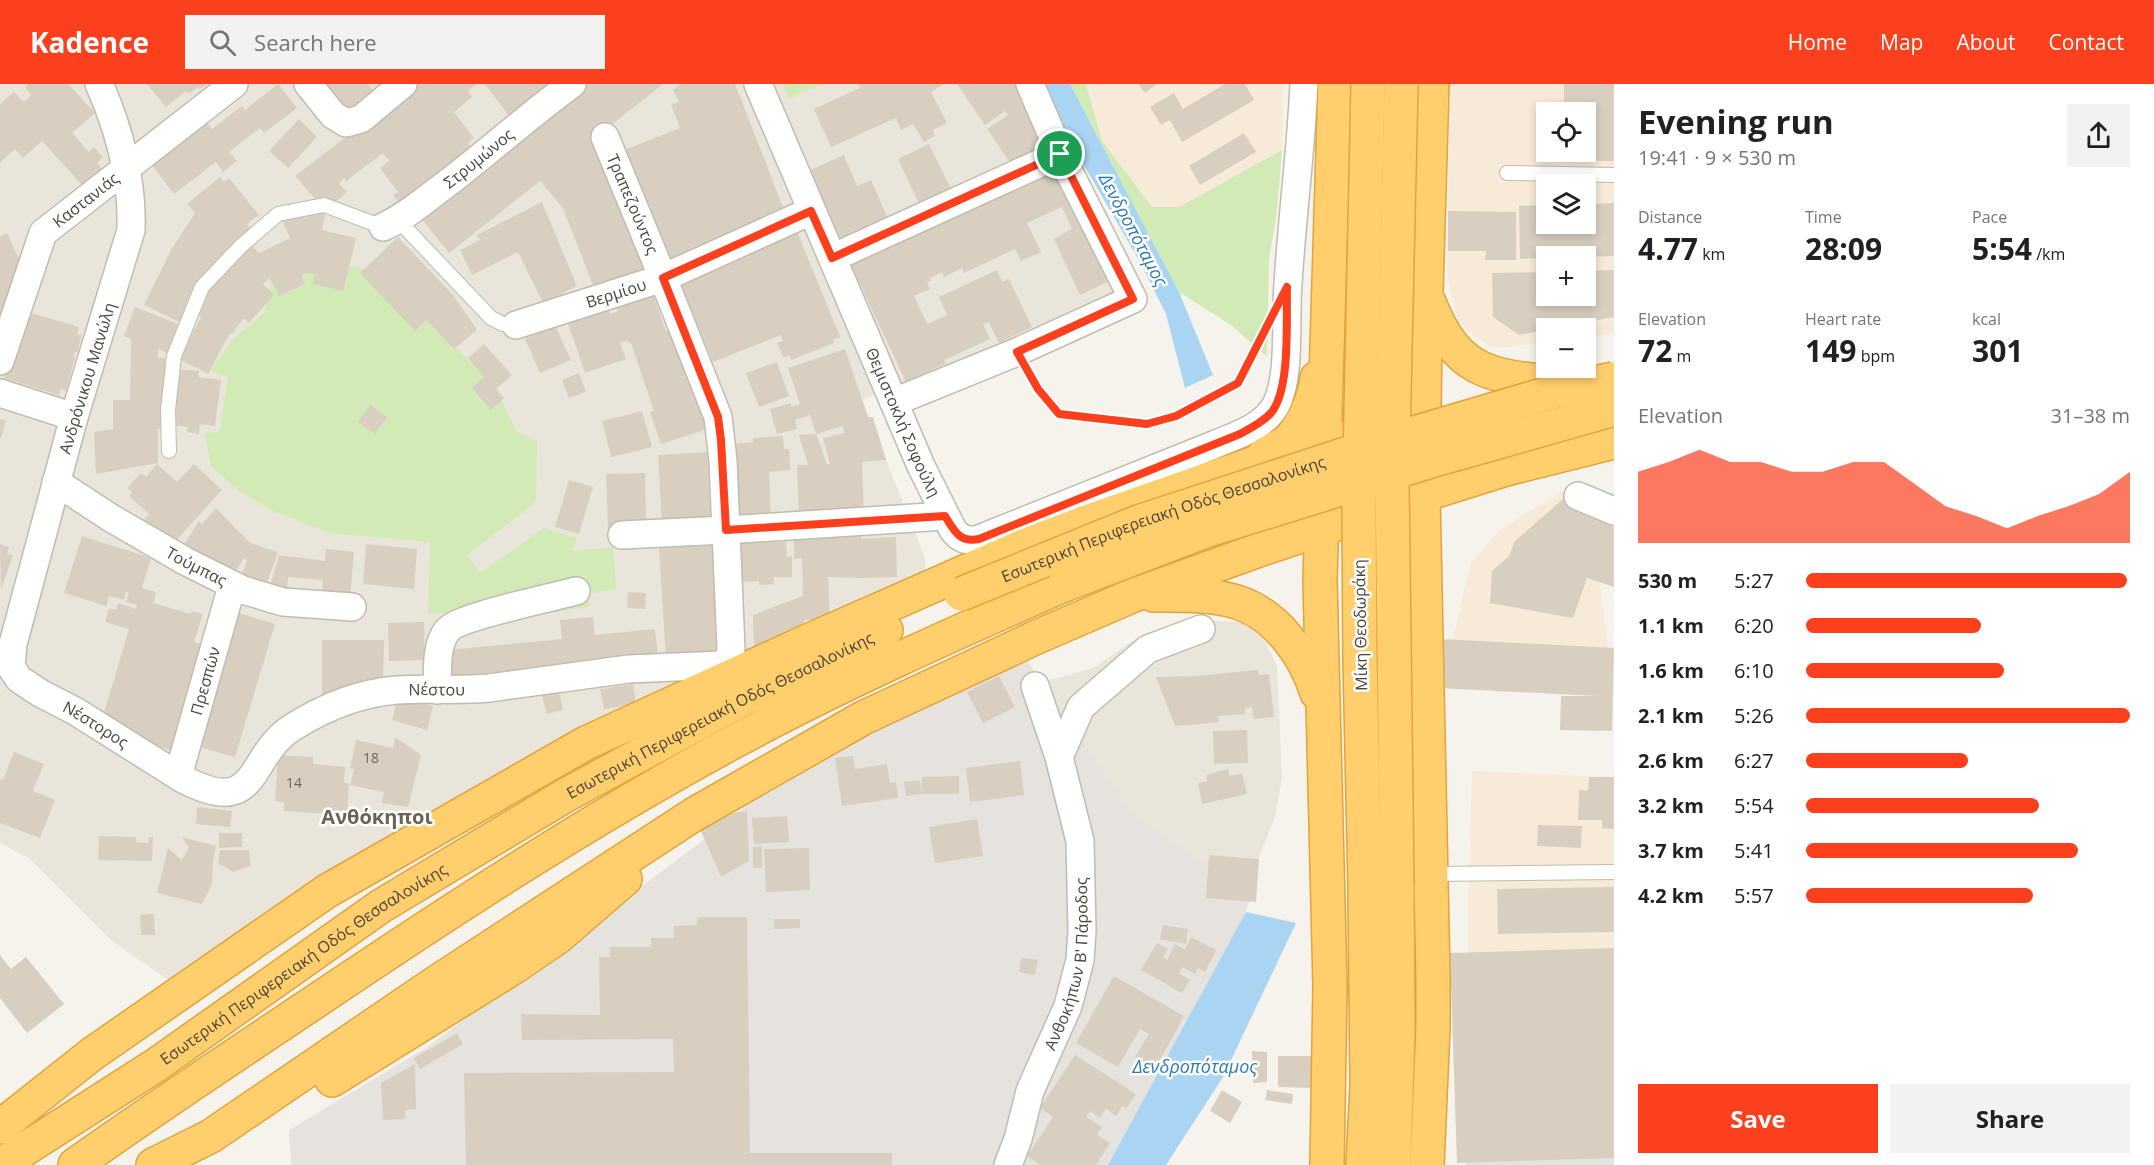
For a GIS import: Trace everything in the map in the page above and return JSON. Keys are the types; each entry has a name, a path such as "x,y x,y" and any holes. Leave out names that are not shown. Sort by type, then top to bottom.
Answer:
{"highway":[{"path":"1327,1165 1330,986 1320,602 1335,84"},
{"name":"Μίκη Θεοδωράκη","path":"1368,84 1359,507 1360,671 1398,1031 1394,1165"},
{"name":"Μίκη Θεοδωράκη","path":"1363,1165 1381,886 1401,84"},
{"path":"1427,1165 1433,1027 1423,495 1432,84"},
{"path":"1427,296 1445,337 1465,358 1504,376 1556,382"},
{"path":"1252,465 1289,440 1302,421 1315,391 1328,311"},
{"path":"0,1127 92,1054 327,891 586,743 810,639 1021,547 1086,522 1252,465 1425,414 1614,369"},
{"name":"Εσωτερική Περιφερειακή Οδός Θεσσαλονίκης","path":"0,1165 167,1056 381,906 566,795 737,702 960,594 1138,522 1370,446 1556,391 1614,380"},
{"name":"Εσωτερική Περιφερειακή Οδός Θεσσαλονίκης","path":"75,1165 154,1109 436,920 614,809 736,740 893,661 1064,585 1205,531 1431,461 1614,409"},
{"path":"153,1165 211,1136 434,984 693,816 863,718 1039,636 1134,595 1321,528 1423,495 1506,469 1614,442"},
{"path":"1134,595 1217,598 1246,606 1276,626 1296,650 1312,678 1320,704 1324,746"},
{"path":"195,1165 514,967 558,937 693,816"},
{"path":"0,1135 78,1096 167,1056"},
{"path":"108,1165 154,1109"}],"street":[{"name":"Ανδρόνικου Μανώλη","path":"14,673 11,656 13,644 74,417 131,230 131,204 125,168 113,122 99,84"},
{"name":"Καστανιάς","path":"0,361 43,233 234,84"},
{"path":"308,84 333,115 346,123 361,118 403,84"},
{"name":"Στρυμώνος","path":"391,224 476,163 534,112 572,84"},
{"name":"Θεμιστοκλή Σοφούλη","path":"758,84 811,211 945,516 953,530 961,538 967,540 979,539 1240,434 1263,420 1274,408 1281,390 1284,369 1290,248 1300,158 1304,84"},
{"path":"894,402 1017,352 1133,299 1060,154 1030,84"},
{"name":"Τραπεζούντος","path":"605,137 718,417 726,530 731,656"},
{"path":"832,258 1060,154"},
{"name":"Βερμίου","path":"516,325 663,278 811,211"},
{"path":"0,393 74,417"},
{"name":"Τούμπας","path":"56,482 140,535 232,586 283,602 352,607"},
{"path":"1578,496 1614,511"},
{"path":"622,535 945,516"},
{"name":"Πρεσπών","path":"178,776 232,586"},
{"path":"437,690 441,645 446,631 451,627 479,617 576,591"},
{"path":"1059,757 1082,707 1148,650 1201,629"},
{"name":"Νέστου","path":"178,776 210,791 235,790 243,787 253,777 266,753 278,738 321,711 347,700 370,694 397,690 489,688 629,669 721,665 731,656"},
{"name":"Νέστορος","path":"14,673 28,687 75,711 178,776"},
{"name":"Ανθοκήπων Β' Πάροδος","path":"1009,1164 1030,1091 1068,1006 1080,960 1082,931 1080,841 1059,757 1035,686"}],"lane":[{"path":"1507,173 1614,175"},
{"path":"169,451 168,410 174,356 202,287 241,246 278,214 324,205 391,224 491,318 503,324 516,325"},
{"path":"1431,874 1614,872"}],"path":[{"path":"1017,352 1038,389 1059,414 1147,424 1176,416 1238,383 1262,335"}],"shaded area":[{"name":"Ανθόκηποι","path":"0,84 1021,84 1128,289 862,400 925,558 926,593 513,789 189,994 112,941 29,858 0,843"},
{"path":"1086,84 1283,84 1282,150 1179,207 1152,207 1102,141"},
{"path":"1450,84 1614,84 1614,334 1596,336 1596,318 1536,318 1536,343 1502,348 1490,346 1467,331 1456,316 1447,271"},
{"path":"1562,491 1590,511 1610,662 1444,676 1471,562 1501,529"},
{"path":"1199,620 1241,622 1263,638 1277,666 1282,777 1275,817 1221,951 1023,662 1043,682 1093,668 1143,634"},
{"path":"1024,656 1132,814 1251,895 1203,1045 1119,1165 291,1165 289,1130 429,1046 741,812 747,796"},
{"path":"1472,771 1614,777 1614,1165 1465,1165"},
{"path":"1614,1156 1614,1165 1466,1165 1466,1159"}],"green space":[{"path":"783,84 822,84 789,99"},
{"path":"1070,84 1086,84 1102,141 1152,207 1179,207 1282,150 1277,212 1269,259 1267,357 1231,325 1179,292"},
{"path":"325,258 380,274 438,332 492,381 517,432 537,441 536,502 467,555 480,573 544,528 577,538 571,551 613,547 616,589 588,594 589,607 472,624 456,612 428,614 430,542 330,533 275,512 239,491 211,466 205,433 219,432 228,377 210,371 230,342 265,312 272,272"}],"water":[{"path":"1037,84 1070,84 1179,292 1213,375 1185,388 1166,314 1140,262"},
{"name":"Δενδροπόταμος","path":"1246,912 1296,923 1223,1077 1166,1165 1108,1165"}],"building":[{"path":"28,84 68,84 95,113 72,133 89,152 94,147 103,157 97,163 102,169 83,186 42,141 23,158 15,149 0,163 0,104 14,92 24,102 31,95 25,87"},
{"path":"147,84 207,84 189,94 186,91 166,107"},
{"path":"278,84 297,108 264,133 260,128 229,152 237,161 223,172 216,162 174,194 152,165 207,123 212,129 242,106 245,110"},
{"path":"326,84 368,84 373,91 349,111"},
{"path":"415,84 477,84 468,91 472,97 454,112 474,138 468,142 475,152 447,174 442,168 439,170 443,176 405,211 393,195 398,192 380,168 389,161 383,153 346,181 344,178 339,183 347,192 331,206 323,196 317,201 295,176"},
{"path":"485,84 560,84 512,120"},
{"path":"587,84 663,84 596,137 651,272 596,293 563,208 540,181 449,253 420,217"},
{"path":"681,84 735,84 787,217 668,263 624,150 680,128 671,105 679,102 673,90"},
{"path":"858,84 944,84 931,92 947,123 933,130 935,136 924,142 913,124 901,130 896,118 831,147 814,109 860,88"},
{"path":"957,84 1017,84 1026,98 1020,101 1023,105 1026,103 1052,140 1013,167 987,129 1008,115 1005,111 985,125"},
{"path":"1138,84 1157,84 1145,93"},
{"path":"1225,84 1245,84 1254,100 1182,142 1170,120 1161,125 1150,107 1174,93 1183,109"},
{"path":"1564,84 1614,84 1614,161 1596,161 1596,102 1564,102"},
{"path":"299,119 317,137 288,168 269,151"},
{"path":"1244,133 1256,152 1200,185 1189,166"},
{"path":"929,144 954,195 922,210 898,159"},
{"path":"844,155 857,186 871,180 888,219 839,239 810,170"},
{"path":"1057,164 1113,279 1080,295 1054,239 1072,229 1062,207 1027,223 1041,252 1021,261 1015,249 964,273 962,268 944,277 942,272 927,282 930,289 914,296 927,324 947,315 939,297 997,270 1002,282 1009,279 1032,327 999,343 989,322 983,324 990,339 944,360 946,363 906,382 849,261"},
{"path":"220,177 224,182 229,178 259,215 247,224 254,232 227,253 225,251 210,269 180,322 144,305 171,250 195,213 187,204"},
{"path":"542,202 577,286 556,297 560,304 547,311 518,252 472,275 460,250 480,240 477,235"},
{"path":"1614,203 1614,256 1596,257 1596,246 1536,246 1536,258 1520,259 1519,206 1536,205 1536,234 1596,234 1596,204"},
{"path":"1448,211 1516,212 1516,260 1485,260 1486,251 1448,251"},
{"path":"302,212 326,212 322,230 356,238 343,291 312,284 315,274 306,273 301,275 305,284 279,296 270,278 263,284 274,295 249,323 244,318 232,334 230,333 208,374 179,359 201,317 196,314 211,285 248,241 259,253 290,238 281,218"},
{"path":"796,229 840,337 833,340 834,343 791,360 789,355 784,358 777,343 783,341 781,335 713,362 678,277"},
{"path":"7,233 21,263 0,336 0,237"},
{"path":"398,237 453,295 477,330 454,349 426,320 415,331 360,273"},
{"path":"1614,270 1614,317 1596,320 1596,318 1536,318 1536,332 1519,335 1493,317 1492,273 1536,272 1536,306 1596,306 1596,271"},
{"path":"653,294 666,331 672,329 708,429 661,444 650,412 654,411 631,343 628,343 628,340 620,343 626,359 585,373 566,318 607,305 610,314 618,311 616,307"},
{"path":"135,307 178,324 168,353 158,349 158,358 165,358 165,429 158,429 158,463 96,474 94,432 113,429 113,400 130,400 131,339 124,336"},
{"path":"23,311 79,327 77,334 82,335 77,352 73,356 75,357 66,391 61,389 59,395 4,378"},
{"path":"555,326 571,360 540,373 525,339"},
{"path":"484,344 512,375 496,389 504,398 491,410 472,388 484,377 468,358"},
{"path":"845,349 868,417 873,417 886,460 862,462 864,516 799,519 797,465 808,465 799,435 816,434 810,415 795,420 797,429 777,434 770,409 791,403 791,407 800,404 788,368","holes":["842,426 845,433 823,438 830,464 827,464 816,434"]},
{"path":"777,362 789,396 759,407 746,373"},
{"path":"178,369 199,371 198,377 221,380 215,426 200,424 199,434 187,432 188,427 171,425"},
{"path":"579,373 586,392 569,398 562,380"},
{"path":"370,405 387,417 375,434 358,422"},
{"path":"642,411 652,447 611,457 602,421"},
{"path":"0,419 6,420 1,438 0,438"},
{"path":"783,436 784,449 789,449 790,470 769,472 771,516 736,517 732,444 753,442 753,438"},
{"path":"707,452 711,522 662,525 658,455"},
{"path":"157,464 177,482 194,464 222,490 172,545 144,519 149,514 129,496 132,492 127,488 141,473 146,477"},
{"path":"645,473 646,520 633,520 633,528 608,529 606,474"},
{"path":"569,480 593,487 579,534 555,527"},
{"path":"1563,499 1614,527 1614,587 1587,578 1573,618 1490,603 1492,571 1509,556 1515,541"},
{"path":"216,508 250,543 278,552 265,589 240,580 247,560 244,558 232,577 183,546 199,521 202,524"},
{"path":"861,531 861,539 896,537 897,577 828,577 830,619 804,620 800,635 754,649 753,615 803,596 802,558 794,559 794,537"},
{"path":"82,536 151,558 142,588 156,592 153,603 191,614 192,611 203,614 194,642 202,644 170,750 127,736 101,723 129,629 105,622 109,608 116,610 118,603 136,609 137,605 126,602 129,592 126,592 124,600 109,596 106,606 64,593"},
{"path":"786,542 787,557 792,556 792,577 774,577 774,584 759,585 759,581 739,582 737,543"},
{"path":"714,543 721,658 666,661 659,547"},
{"path":"0,544 9,547 7,554 13,555 1,590"},
{"path":"366,544 417,549 414,589 363,584"},
{"path":"326,549 354,552 350,599 321,597 323,580 288,577 287,589 270,587 279,555 325,561"},
{"path":"628,592 646,593 645,609 627,608"},
{"path":"239,613 275,624 235,757 200,747"},
{"path":"593,617 595,635 655,629 658,658 451,685 448,650 562,639 560,620"},
{"path":"424,622 425,660 389,661 388,623"},
{"path":"1441,639 1614,648 1612,731 1560,730 1561,696 1597,696 1438,688"},
{"path":"322,640 384,640 383,690 322,707"},
{"path":"1258,670 1259,675 1269,674 1274,717 1254,719 1252,707 1245,708 1245,714 1218,716 1219,722 1175,726 1156,677 1196,676"},
{"path":"999,676 1015,707 983,723 967,692"},
{"path":"633,684 636,704 604,709 600,689"},
{"path":"558,688 563,710 547,714 541,692"},
{"path":"398,696 433,706 427,730 392,720"},
{"path":"1247,730 1248,763 1214,764 1213,731"},
{"path":"395,737 421,755 408,807 382,803 384,792 350,785 354,769 350,768 356,740 393,748"},
{"path":"14,752 44,764 33,791 55,800 40,838 0,823 0,779 3,780"},
{"path":"278,755 313,757 313,764 345,767 344,783 349,783 347,815 284,811 284,802 275,801"},
{"path":"853,756 855,769 887,764 890,783 896,782 898,798 842,806 835,758"},
{"path":"1020,761 1024,795 970,802 966,768"},
{"path":"1228,769 1230,776 1242,773 1247,794 1202,804 1198,783 1207,781 1206,775"},
{"path":"959,776 959,794 922,794 922,777"},
{"path":"1589,777 1614,777 1614,829 1602,828 1602,820 1578,820 1579,790 1588,791"},
{"path":"920,780 922,794 906,796 904,782"},
{"path":"197,807 232,811 230,827 196,824"},
{"path":"747,811 749,861 721,877 700,829 736,812"},
{"path":"787,816 789,842 754,844 752,818"},
{"path":"977,819 983,856 935,863 929,827"},
{"path":"1538,825 1582,826 1581,848 1537,846"},
{"path":"219,833 242,833 242,847 219,848"},
{"path":"99,836 136,837 136,842 148,843 149,837 153,837 152,861 98,860"},
{"path":"182,837 216,846 212,884 202,904 157,893 168,848 182,860 189,847"},
{"path":"762,846 762,868 753,868 753,847"},
{"path":"809,848 810,890 766,892 764,849"},
{"path":"220,850 249,850 251,866 233,872 218,863"},
{"path":"1209,855 1259,859 1256,902 1206,898"},
{"path":"1614,887 1614,932 1498,934 1497,889"},
{"path":"154,914 155,935 141,935 140,915"},
{"path":"697,917 747,917 750,1153 892,1153 892,1165 466,1165 464,1073 674,1072 673,1039 522,1040 521,1014 600,1015 599,957 610,957 610,947 651,947 651,938 674,938 674,926 697,925"},
{"path":"774,919 800,919 800,928 774,929"},
{"path":"1163,925 1188,929 1186,944 1160,939"},
{"path":"1191,937 1216,950 1205,972 1198,968 1195,974 1182,967 1179,974 1190,980 1182,993 1141,970 1157,943 1168,949 1163,957 1167,960 1175,944 1185,950"},
{"path":"1614,948 1614,1158 1457,1163 1450,953"},
{"path":"0,955 11,969 26,957 64,1004 27,1033 0,998"},
{"path":"1021,958 1038,960 1035,975 1019,972"},
{"path":"1114,976 1184,1016 1155,1069 1135,1057 1149,1034 1140,1029 1118,1067 1076,1043"},
{"path":"457,1033 463,1044 420,1069 414,1058"},
{"path":"1252,1051 1267,1052 1267,1082 1253,1083"},
{"path":"1075,1055 1136,1094 1127,1108 1122,1106 1116,1116 1106,1109 1100,1118 1090,1111 1086,1117 1102,1127 1097,1135 1110,1143 1096,1165 1041,1165 1027,1156 1053,1117 1040,1108"},
{"path":"1278,1056 1315,1056 1314,1088 1278,1087"},
{"path":"415,1064 416,1109 405,1110 406,1119 383,1120 381,1083"},
{"path":"1222,1090 1242,1102 1230,1123 1210,1111"},
{"path":"1267,1090 1293,1094 1292,1104 1265,1100"}],"district":[{"name":"Ανθόκηποι","path":"377,817"}],"route":[{"path":"1060,154 1133,299 1017,352 1038,389 1059,414 1147,424 1176,416 1238,383 1287,287 1283,380 1277,403 1270,414 1240,434 975,540 967,540 957,535 945,516 726,530 718,417 663,278 811,211 832,258 1060,154"}]}
